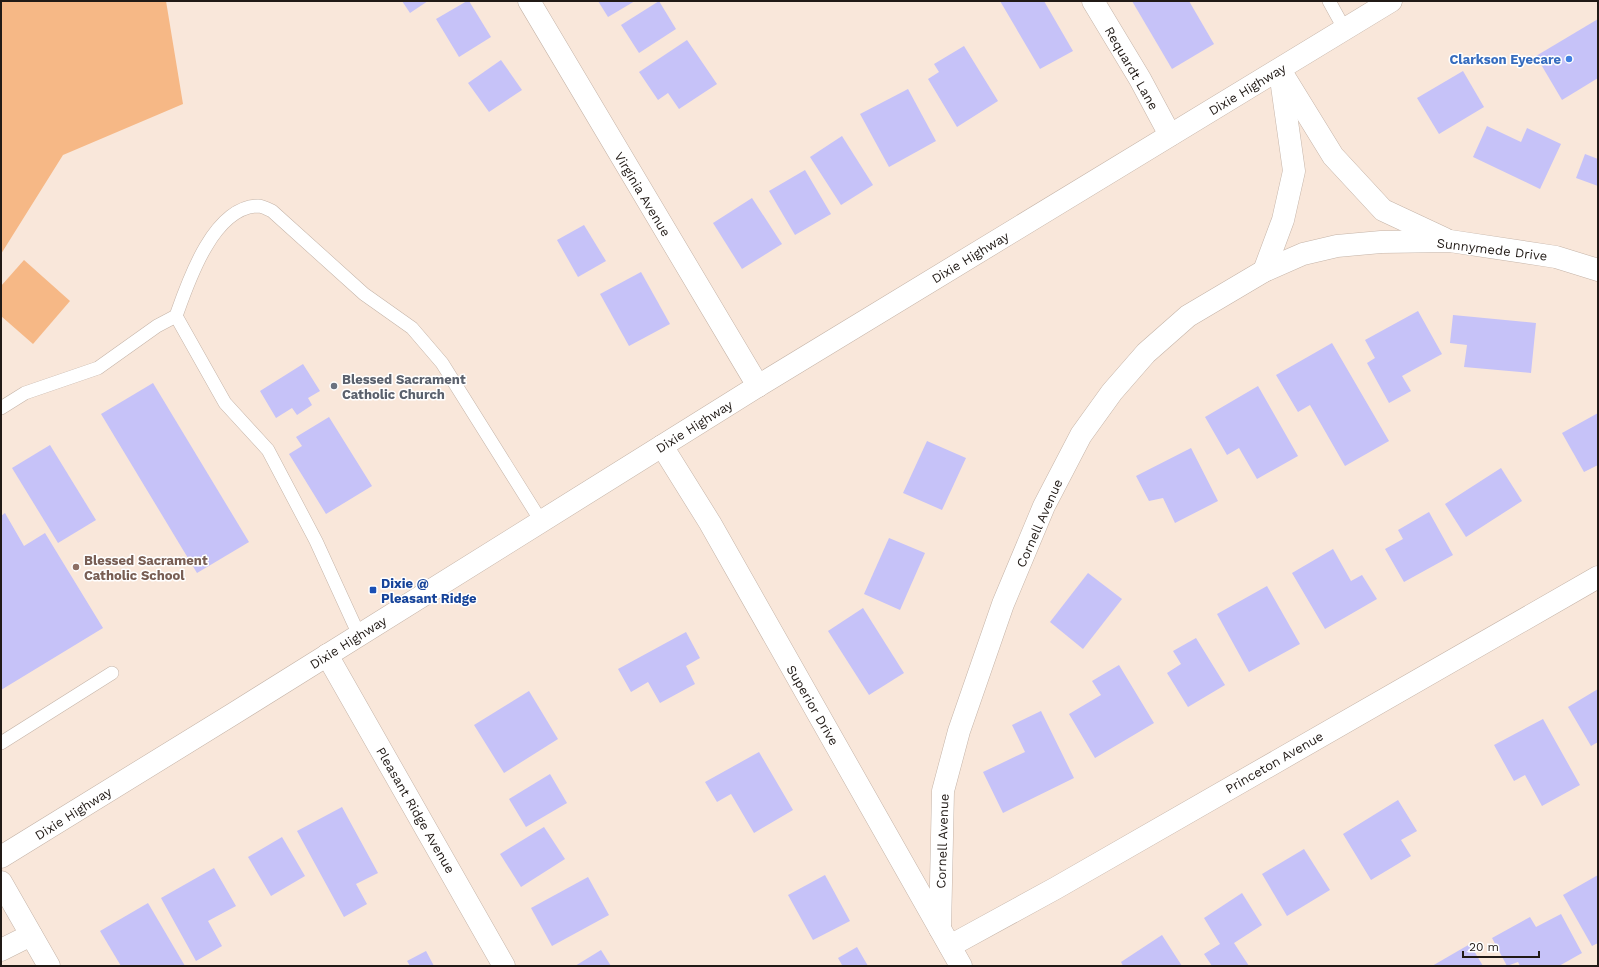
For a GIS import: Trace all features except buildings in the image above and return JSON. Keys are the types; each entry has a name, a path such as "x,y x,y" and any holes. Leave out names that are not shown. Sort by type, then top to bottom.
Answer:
{"street":[{"name":"Virginia Avenue","path":"529,1 758,386"},
{"name":"Requardt Lane","path":"1093,1 1140,79 1170,135"},
{"name":"Dixie Highway","path":"1,857 758,386 1170,135 1280,70 1391,1"},
{"path":"1280,70 1333,156 1382,210 1450,241"},
{"path":"1264,271 1283,220 1294,171 1280,70"},
{"name":"Sunnymede Drive","path":"1337,246 1381,242 1450,241 1556,257 1598,270"},
{"name":"Cornell Avenue","path":"945,937 943,791 959,731 1003,604 1044,506 1081,435 1112,392 1146,353 1188,316 1264,271 1303,254 1337,246"},
{"name":"Superior Drive","path":"662,446 710,523 961,966"},
{"name":"Princeton Avenue","path":"945,937 1063,884 1598,577"},
{"name":"Pleasant Ridge Avenue","path":"327,655 504,966"},
{"path":"1,882 49,966"},
{"path":"1,950 31,935"}],"lane":[{"path":"1329,1 1344,30"},
{"path":"1,408 25,393 98,368 157,326 176,316 196,262 211,239 224,223 244,209 259,206 272,211 364,294 412,328 442,362 541,521"},
{"path":"176,316 225,403 268,450 316,541 360,635"},
{"path":"1,743 112,673"}],"shaded area":[{"path":"1,1 166,1 183,104 63,155 1,254"},
{"path":"24,260 70,301 33,344 1,316 1,286"}],"place":[{"name":"Clarkson Eyecare","path":"1569,59"},
{"name":"Blessed Sacrament Catholic Church","path":"334,386"},
{"name":"Blessed Sacrament Catholic School","path":"76,567"},
{"name":"Dixie @ Pleasant Ridge","path":"373,590"}]}
